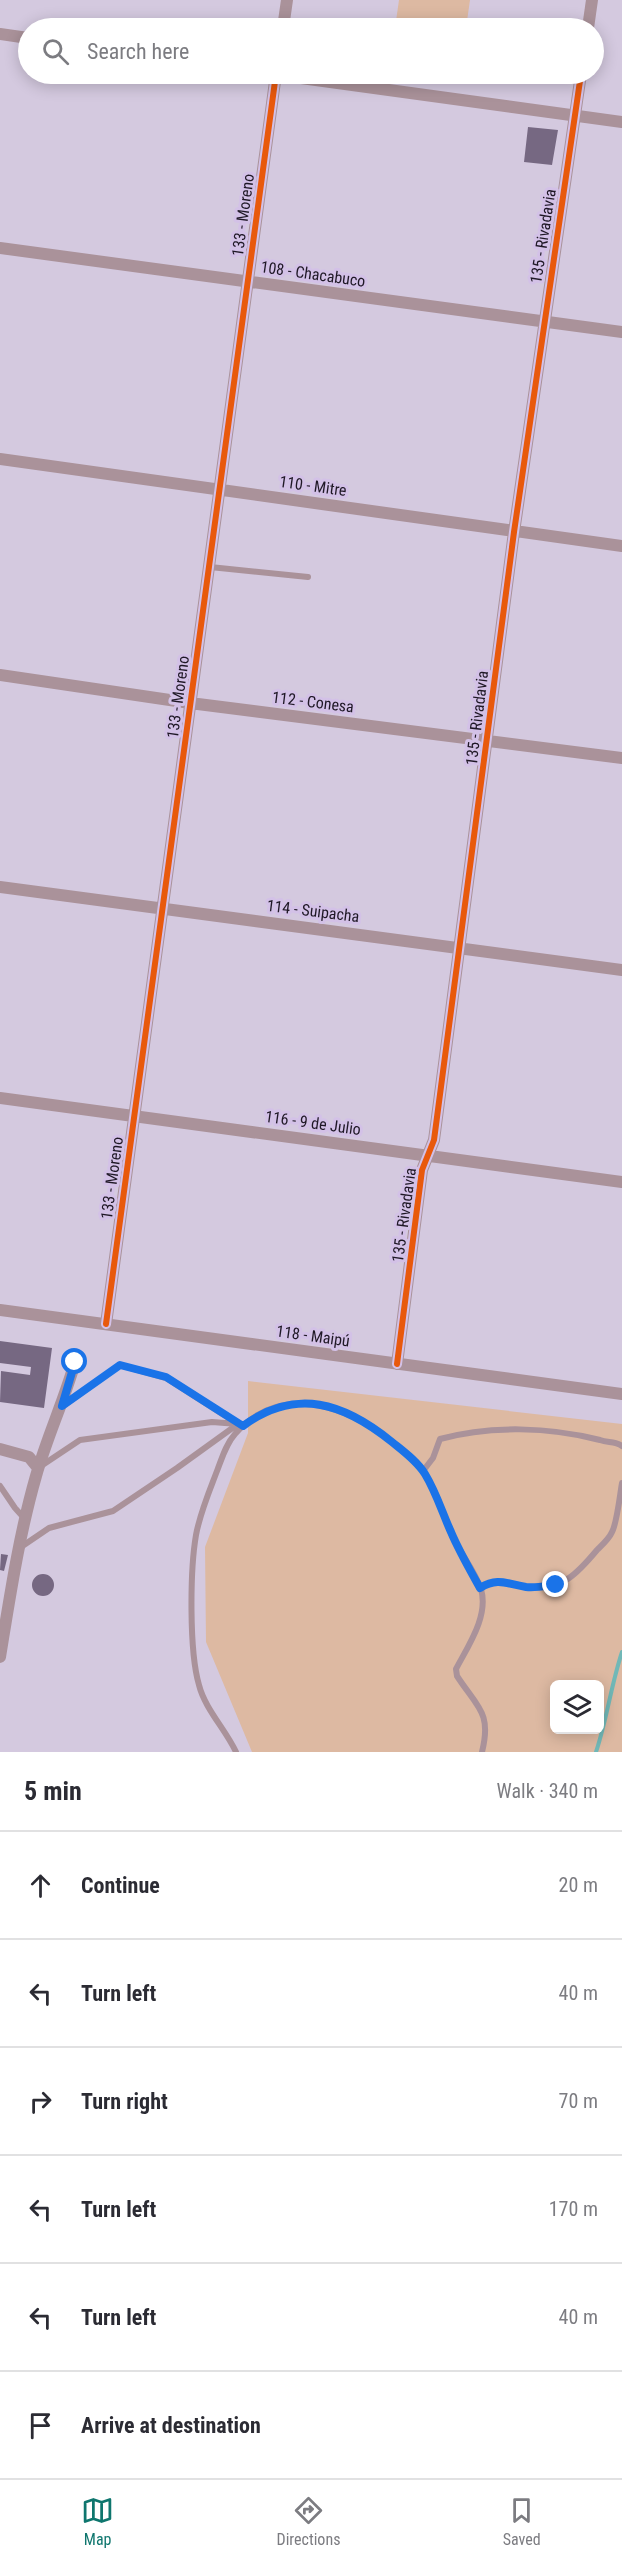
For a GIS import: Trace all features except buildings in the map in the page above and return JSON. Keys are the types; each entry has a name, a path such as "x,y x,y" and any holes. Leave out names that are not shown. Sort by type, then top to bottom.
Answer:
{"street":[{"path":"284,18 287,0"},
{"path":"589,18 592,0"},
{"path":"0,34 18,37"},
{"name":"133 - Moreno","path":"106,1324 221,489 274,84"},
{"path":"346,84 622,122"},
{"name":"135 - Rivadavia","path":"397,1364 422,1170 434,1140 514,532 580,84"},
{"name":"108 - Chacabuco","path":"0,248 622,332"},
{"name":"110 - Mitre","path":"0,459 622,546"},
{"name":"112 - Conesa","path":"0,675 190,703 622,758"},
{"name":"114 - Suipacha","path":"0,887 460,946 622,970"},
{"name":"116 - 9 de Julio","path":"0,1098 622,1182"},
{"name":"118 - Maipú","path":"0,1310 622,1394"},
{"path":"0,1657 24,1518 45,1444 62,1406 75,1362"},
{"path":"0,1449 29,1457 38,1468"}],"lane":[{"path":"210,567 308,576"},
{"path":"62,1406 120,1365 166,1377 241,1425"},
{"path":"18,1549 49,1528 113,1511 261,1413 276,1407 297,1404 330,1407 343,1411 380,1432 423,1471 480,1588 483,1607 481,1618 456,1669 457,1676 485,1716 486,1735 482,1752"},
{"path":"38,1468 80,1440 212,1422 241,1425"},
{"path":"236,1752 198,1684 192,1602 196,1537 203,1507 227,1447 241,1425"},
{"path":"423,1471 433,1458 440,1439 469,1432 555,1431 588,1436 622,1446"},
{"path":"480,1588 490,1582 501,1580 529,1587 556,1585 567,1581 580,1571 613,1532 622,1483"},
{"path":"0,1486 24,1518"}],"shaded area":[{"path":"399,0 470,0 467,18 396,18"},
{"path":"248,1381 622,1424 622,1752 252,1752 206,1642 205,1547 248,1433"}],"waterway":[{"path":"596,1752 622,1652"}],"cycle path":[{"path":"106,1324 275,84"},
{"path":"397,1364 422,1170 434,1140 514,532 580,84"}],"route":[{"path":"75,1362 62,1406 120,1365 166,1377 243,1426 261,1413 276,1407 316,1404 343,1411 380,1432 423,1471 480,1588 490,1582 501,1580 529,1587 556,1585"}]}
